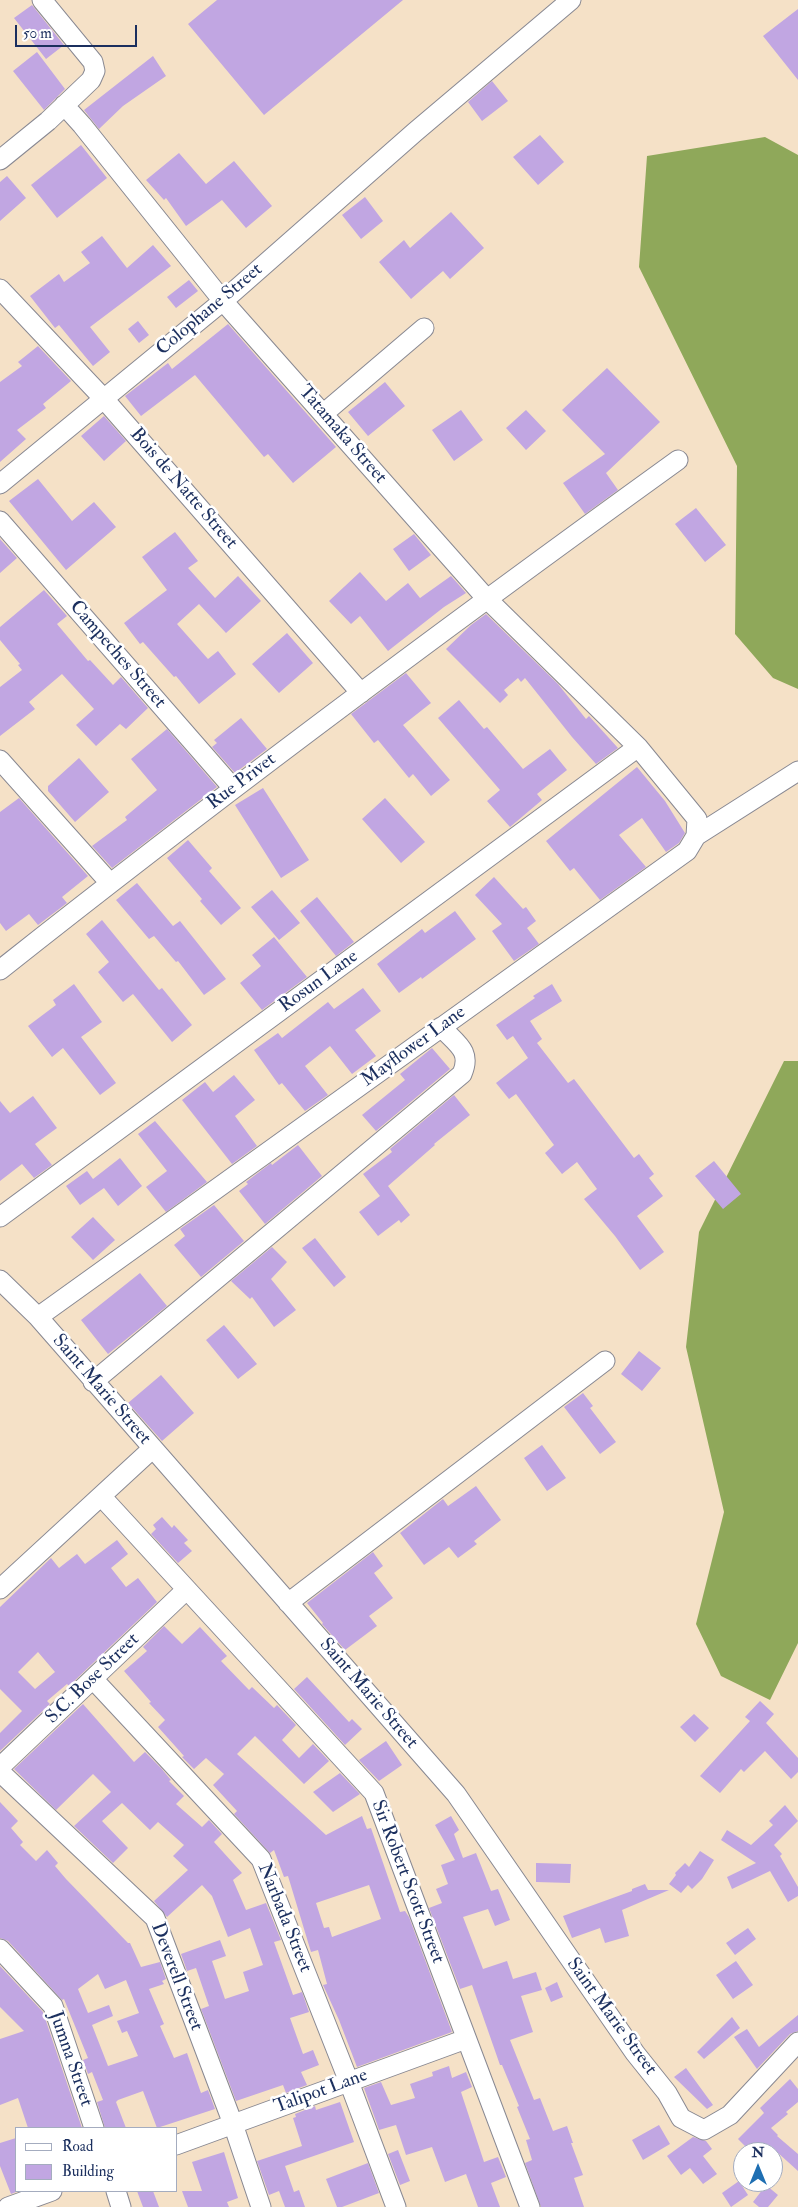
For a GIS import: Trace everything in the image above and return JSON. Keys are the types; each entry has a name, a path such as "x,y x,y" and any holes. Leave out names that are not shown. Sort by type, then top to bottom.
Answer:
{"street":[{"path":"0,160 91,80 95,66 42,0"},
{"name":"Colophane Street","path":"0,484 223,301 415,132 571,0"},
{"name":"Tatamaka Street","path":"64,105 223,301 486,598 638,747"},
{"name":"Bois de Natte Street","path":"0,289 104,399 361,693"},
{"path":"323,414 424,328"},
{"name":"Rue Privet","path":"0,970 233,788 486,598 678,460"},
{"name":"Campeches Street","path":"0,522 233,788"},
{"path":"638,747 697,819 696,836"},
{"name":"Rosun Lane","path":"0,1217 638,747"},
{"path":"0,760 110,883"},
{"name":"Mayflower Lane","path":"38,1317 687,851 696,836 798,771"},
{"path":"94,1382 462,1074 467,1063 465,1054 441,1028"},
{"name":"Saint Marie Street","path":"0,1280 38,1317 456,1794 635,2054 667,2093 681,2118 704,2130 730,2115 798,2042"},
{"path":"288,1604 605,1361"},
{"path":"0,1588 152,1449"},
{"name":"Sir Robert Scott Street","path":"101,1496 374,1793 530,2207"},
{"name":"S.C. Bose Street","path":"0,1767 186,1590"},
{"name":"Narbada Street","path":"93,1679 261,1859 396,2207"},
{"name":"Deverell Street","path":"0,1772 155,1918 233,2124 261,2207"},
{"name":"Jumna Street","path":"0,1949 53,2006 94,2127"},
{"name":"Talipot Lane","path":"178,2144 466,2039"},
{"path":"8,2207 49,2192"},
{"path":"116,2192 121,2207"}],"green space":[{"path":"765,137 798,155 798,689 773,678 735,634 737,466 639,267 647,156"},
{"path":"784,1061 798,1061 798,1643 770,1700 721,1676 696,1624 724,1512 686,1347 699,1232"}],"building":[{"path":"217,0 403,0 264,115 188,24"},
{"path":"32,5 64,45 46,59 14,18"},
{"path":"798,9 798,80 763,36"},
{"path":"37,52 65,89 44,110 13,71"},
{"path":"153,56 166,76 123,106 99,129 84,110"},
{"path":"492,81 508,101 482,121 468,102"},
{"path":"540,135 564,162 538,185 513,157"},
{"path":"81,145 107,178 57,218 31,185"},
{"path":"179,153 206,184 234,161 272,206 246,228 222,200 186,226 166,198 164,200 146,180"},
{"path":"7,176 26,198 0,221 0,182"},
{"path":"365,197 383,221 361,239 342,215"},
{"path":"451,212 484,248 450,279 443,271 411,299 379,262 404,240 410,248"},
{"path":"102,236 127,268 153,245 171,266 90,327 110,352 93,366 59,325 55,328 30,296 59,274 64,282 90,263 81,252"},
{"path":"189,280 198,291 176,308 167,297"},
{"path":"138,321 149,335 139,343 128,329"},
{"path":"228,324 336,447 293,483 268,454 264,457 195,375 141,416 125,396 168,363 172,369"},
{"path":"38,346 71,381 43,404 46,408 17,430 26,439 0,462 0,382 22,366 18,362"},
{"path":"607,368 660,422 606,473 618,490 585,514 563,483 605,454 562,410"},
{"path":"385,382 405,406 368,436 348,412"},
{"path":"461,410 483,440 454,461 432,430"},
{"path":"526,410 546,431 526,450 506,428"},
{"path":"104,416 126,441 104,461 81,436"},
{"path":"38,479 72,521 94,502 116,527 66,570 9,501"},
{"path":"696,508 726,545 705,562 675,524"},
{"path":"175,532 198,561 188,568 215,598 238,576 261,601 226,633 199,604 177,624 208,659 218,651 236,674 199,704 176,676 174,677 143,642 140,644 124,623 167,590 142,557"},
{"path":"414,534 431,555 409,571 393,549"},
{"path":"0,539 17,558 0,573"},
{"path":"360,572 386,601 408,583 420,598 451,576 466,593 444,607 388,651 360,616 351,624 329,601"},
{"path":"44,590 67,616 57,624 88,661 90,660 113,685 121,677 148,708 126,729 120,724 96,746 76,725 94,709 62,674 29,702 35,709 0,736 0,687 22,670 18,665 20,664 0,640 0,627"},
{"path":"486,614 558,684 586,719 589,716 618,748 596,764 525,678 521,682 518,678 504,690 508,695 500,703 446,649 471,625"},
{"path":"287,633 313,663 279,693 252,664"},
{"path":"406,673 431,703 403,725 450,780 431,796 413,774 409,778 378,740 374,743 351,714"},
{"path":"459,700 484,729 487,727 523,769 550,749 567,770 537,794 542,800 510,827 487,801 500,790 438,718"},
{"path":"241,718 267,749 235,773 212,747 217,743 214,740"},
{"path":"167,729 217,787 112,868 92,846 127,820 125,817 157,790 131,759"},
{"path":"79,758 109,792 75,822 48,791 48,786"},
{"path":"637,767 665,801 685,833 679,843 666,852 642,818 619,835 646,867 600,900 574,868 570,871 546,841"},
{"path":"263,788 309,860 281,878 235,805"},
{"path":"19,798 88,876 62,897 67,903 38,925 29,914 6,931 0,923 0,812"},
{"path":"385,798 425,842 401,863 362,819"},
{"path":"188,840 212,868 209,871 241,908 221,925 200,901 202,899 167,858"},
{"path":"494,877 523,909 526,907 536,921 527,928 539,944 514,961 492,931 502,924 475,895"},
{"path":"137,883 173,926 180,921 226,979 204,995 178,961 176,962 154,936 149,939 116,900"},
{"path":"272,890 300,923 279,940 251,907"},
{"path":"317,897 354,942 336,956 300,911"},
{"path":"455,911 476,939 422,979 421,977 399,993 377,964 422,929 425,933"},
{"path":"102,920 159,990 162,988 192,1025 172,1042 133,994 123,1002 98,972 109,962 86,934"},
{"path":"274,937 307,977 262,1010 240,983 261,966 252,955"},
{"path":"74,984 102,1022 81,1037 116,1083 100,1095 63,1048 52,1057 28,1026 56,1005 53,1000"},
{"path":"552,984 562,1001 530,1021 542,1039 537,1043 568,1083 574,1079 634,1158 639,1154 654,1174 649,1178 663,1196 637,1216 664,1252 640,1270 584,1199 597,1189 577,1162 562,1174 545,1153 554,1145 516,1094 509,1099 496,1083 528,1058 513,1036 507,1040 496,1025 535,998 533,996"},
{"path":"363,988 381,1011 355,1030 376,1056 352,1074 330,1046 305,1066 328,1095 305,1111 282,1083 279,1085 254,1050 278,1033 282,1038 328,1002 334,1009"},
{"path":"432,1048 450,1069 376,1131 362,1115 405,1080 400,1074"},
{"path":"234,1075 255,1100 235,1116 257,1146 232,1164 182,1100 205,1082 213,1092"},
{"path":"454,1095 470,1115 434,1144 388,1186 410,1215 401,1223 399,1220 378,1236 359,1212 380,1196 363,1174 392,1152 390,1149"},
{"path":"33,1096 57,1128 35,1144 52,1165 34,1178 22,1164 0,1181 0,1101 10,1113"},
{"path":"155,1121 207,1182 166,1212 146,1187 167,1171 138,1134"},
{"path":"298,1145 322,1176 265,1224 239,1191 248,1184 246,1182"},
{"path":"120,1158 142,1186 118,1206 104,1188 80,1205 66,1186 87,1171 93,1179"},
{"path":"714,1161 741,1194 723,1209 695,1176"},
{"path":"214,1205 244,1241 201,1277 174,1245 185,1236 180,1229"},
{"path":"93,1217 115,1240 93,1260 71,1237"},
{"path":"315,1238 346,1277 334,1287 302,1248"},
{"path":"272,1247 287,1262 271,1279 296,1310 274,1327 252,1297 250,1299 231,1281"},
{"path":"140,1273 167,1306 108,1354 81,1320"},
{"path":"224,1325 257,1364 238,1379 206,1340"},
{"path":"639,1351 661,1368 642,1391 621,1374"},
{"path":"161,1375 194,1413 162,1441 128,1403"},
{"path":"583,1393 593,1406 590,1408 616,1442 600,1454 564,1407"},
{"path":"542,1445 566,1478 547,1491 524,1458"},
{"path":"476,1486 501,1520 474,1541 477,1544 458,1558 449,1547 424,1565 400,1533 443,1499 448,1506"},
{"path":"162,1517 172,1528 174,1525 188,1540 184,1543 192,1551 178,1563 151,1534 156,1529 153,1525"},
{"path":"117,1540 128,1554 111,1568 126,1587 138,1578 157,1602 69,1686 67,1684 47,1701 50,1704 0,1751 0,1733 22,1711 0,1689 0,1607 51,1558 59,1568 77,1554 85,1564","holes":["38,1652 55,1672 35,1689 18,1672"]},
{"path":"373,1552 383,1566 374,1573 393,1598 369,1616 377,1626 345,1650 322,1624 307,1603"},
{"path":"164,1626 182,1644 200,1627 227,1656 221,1661 249,1690 252,1687 274,1708 277,1705 296,1725 282,1740 299,1758 313,1744 329,1761 304,1784 255,1736 237,1754 326,1835 362,1816 367,1829 371,1828 400,1912 405,1911 409,1917 452,2032 357,2067 323,1985 327,1984 318,1950 311,1952 288,1876 284,1877 274,1850 270,1853 234,1814 237,1811 213,1785 224,1774 206,1758 194,1769 182,1757 184,1756 158,1727 165,1720 124,1671 147,1651 143,1647","holes":["369,1885 381,1919 332,1937 329,1927 324,1928 316,1903"]},
{"path":"307,1677 349,1722 352,1719 362,1729 345,1745 294,1689"},
{"path":"760,1701 774,1714 766,1723 798,1758 798,1772 791,1779 765,1751 744,1772 741,1769 720,1793 700,1776 750,1721 745,1717"},
{"path":"83,1704 134,1762 145,1752 161,1768 171,1780 169,1781 184,1796 176,1804 202,1827 209,1820 222,1834 214,1842 242,1873 233,1880 246,1910 266,1903 281,1940 274,1942 293,1995 302,1992 309,2012 290,2018 303,2054 313,2050 319,2065 301,2072 307,2085 286,2093 283,2085 236,2101 201,2009 209,2006 196,1968 187,1971 181,1954 220,1940 226,1956 212,1961 225,1999 249,1991 243,1972 263,1965 250,1928 228,1937 212,1896 202,1885 167,1917 154,1901 188,1870 173,1856 184,1845 158,1822 150,1830 122,1803 102,1821 128,1848 113,1863 74,1826 111,1792 93,1774 56,1810 14,1769"},
{"path":"694,1714 709,1728 695,1742 680,1727"},
{"path":"386,1741 402,1765 379,1781 359,1760"},
{"path":"340,1773 360,1794 333,1812 313,1792"},
{"path":"0,1802 18,1821 11,1828 23,1842 20,1845 36,1861 47,1850 58,1863 55,1866 66,1879 130,1943 141,1967 160,1962 166,1979 162,1981 164,1984 149,1989 164,2024 160,2026 174,2058 187,2053 201,2093 208,2090 215,2109 157,2127 143,2091 116,2102 126,2127 105,2127 97,2102 103,2100 92,2072 88,2074 83,2060 88,2058 64,1999 62,2000 8,1941 0,1938","holes":["98,1974 105,1989 126,1980 139,2013 117,2021 122,2033 127,2031 138,2056 108,2066 92,2025 113,2016 109,2005 88,2013 78,1989"]},
{"path":"785,1805 798,1821 774,1845 782,1854 780,1856 798,1887 798,1896 788,1902 770,1871 732,1889 727,1877 756,1863 721,1840 727,1830 751,1845 773,1825 769,1821"},
{"path":"451,1816 459,1830 454,1834 463,1858 476,1853 491,1891 498,1889 510,1920 495,1926 488,1909 463,1917 483,1969 507,1961 513,1979 536,1972 542,1990 521,1996 533,2032 510,2040 534,2100 540,2098 553,2131 567,2126 583,2175 574,2178 584,2207 541,2207 525,2163 532,2160 526,2140 530,2139 517,2107 519,2106 502,2065 500,2065 472,1985 460,1989 429,1908 442,1903 436,1889 448,1884 441,1865 455,1860 435,1825"},
{"path":"700,1851 714,1860 702,1879 692,1889 688,1885 681,1893 669,1884 676,1875 675,1873 685,1863 689,1867"},
{"path":"536,1863 571,1864 570,1883 536,1882"},
{"path":"645,1884 648,1890 669,1890 622,1910 629,1936 605,1943 600,1928 572,1938 563,1916 632,1891 632,1889"},
{"path":"748,1928 756,1939 735,1955 726,1943"},
{"path":"736,1961 753,1985 733,1999 716,1975"},
{"path":"0,1966 43,2012 82,2127 28,2127 18,2098 0,2105 0,2039 24,2031 0,2007"},
{"path":"557,1982 563,1997 551,2002 545,1988"},
{"path":"798,2015 798,2031 790,2034 757,2069 734,2037 747,2029 759,2047"},
{"path":"732,2017 740,2028 704,2059 697,2052"},
{"path":"449,2066 452,2078 466,2072 472,2087 461,2092 484,2162 498,2157 506,2177 491,2183 500,2207 478,2207 466,2174 445,2182 432,2147 406,2155 396,2125 379,2130 364,2088 381,2082 391,2105 415,2098 410,2084 433,2076 432,2072"},
{"path":"686,2068 713,2105 707,2109 674,2077"},
{"path":"790,2079 798,2089 798,2102 786,2112 788,2114 771,2128 777,2136 798,2154 798,2171 783,2157 783,2142 741,2142 738,2139 764,2113 760,2108"},
{"path":"340,2102 354,2142 285,2166 294,2192 299,2190 305,2207 285,2207 279,2191 269,2195 257,2161 302,2146 293,2118 296,2117 295,2114 315,2106 316,2110"},
{"path":"659,2125 670,2144 643,2160 632,2140"},
{"path":"693,2137 706,2141 712,2149 703,2156 717,2174 703,2184 690,2168 681,2175 667,2156"},
{"path":"15,2138 16,2192 11,2194 0,2166 0,2143"},
{"path":"398,2150 410,2181 400,2185 388,2154"},
{"path":"224,2152 238,2198 227,2202 229,2207 188,2207 182,2191 202,2191 192,2162"},
{"path":"368,2163 379,2193 342,2207 337,2207 326,2179"},
{"path":"733,2185 733,2192 746,2192 748,2195 731,2207 722,2193"},
{"path":"137,2192 153,2192 159,2207 143,2207"},
{"path":"761,2192 774,2192 778,2195 768,2207 759,2207 753,2202"}]}
